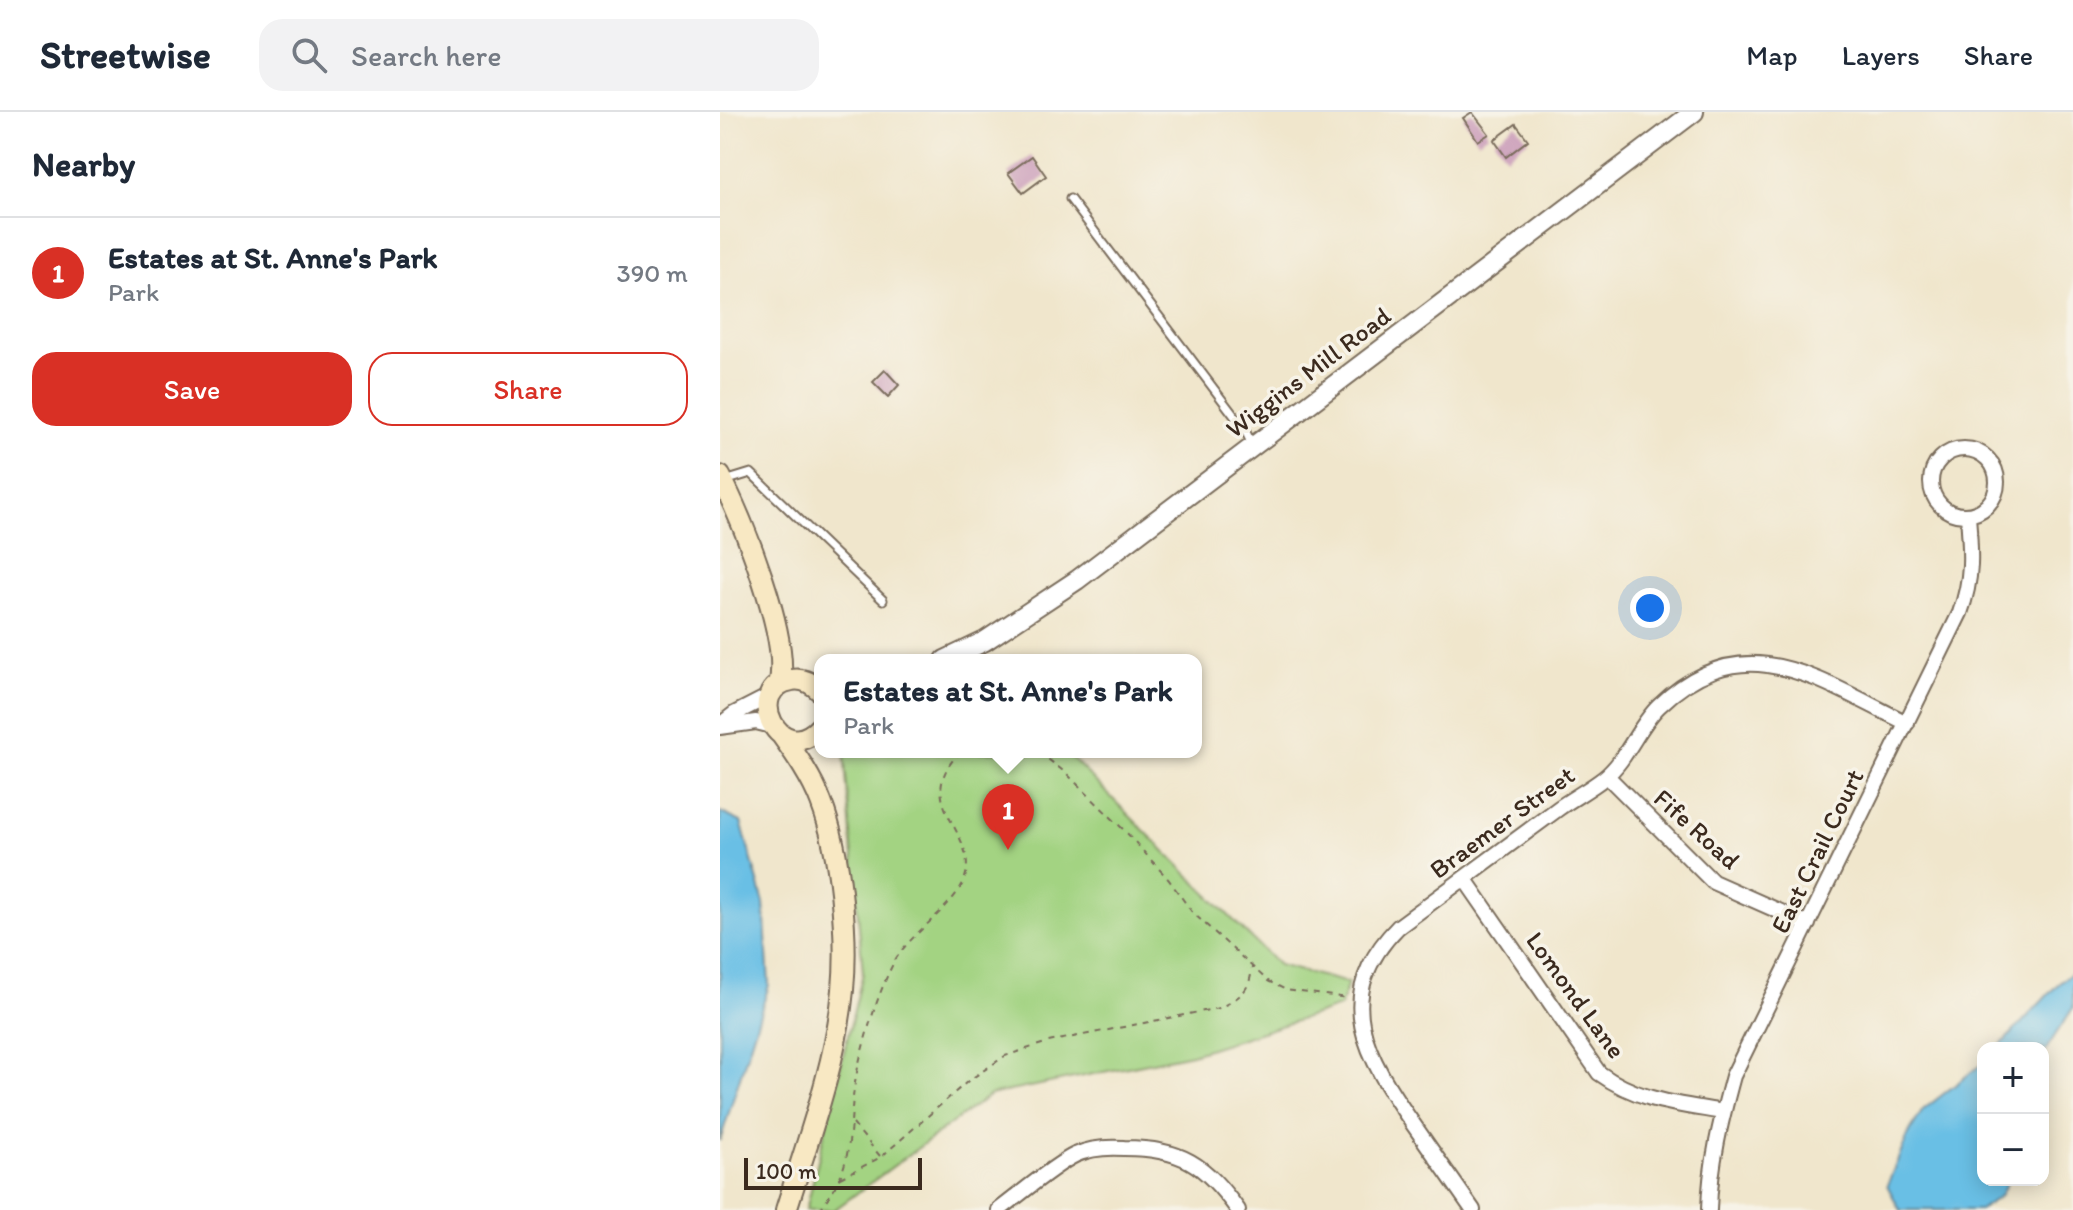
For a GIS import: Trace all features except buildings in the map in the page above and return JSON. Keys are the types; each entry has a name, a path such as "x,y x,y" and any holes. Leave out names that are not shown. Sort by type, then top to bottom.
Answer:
{"main road":[{"path":"722,479 768,598 814,682"},
{"path":"768,598 783,673 767,713 804,768 822,804"},
{"path":"775,690 794,680 814,687"},
{"path":"777,730 795,739 814,731"},
{"path":"786,1210 832,1055 843,991 842,904 815,758"}],"street":[{"name":"Wiggins Mill Road","path":"958,654 985,641 1077,580 1694,112"},
{"path":"1960,449 1978,451 1991,462 1998,478 1995,496 1984,509 1968,516 1951,513 1944,508 1937,502 1931,486 1933,469 1944,455 1960,449"},
{"name":"East Crail Court","path":"1709,1210 1710,1181 1733,1076 1960,613 1970,586 1968,516"},
{"name":"Braemer Street","path":"1473,1210 1382,1078 1366,1046 1361,999 1368,969 1378,947 1398,927 1607,776 1658,707 1691,680 1724,665 1762,663 1793,669 1907,723"},
{"path":"720,726 775,690"},
{"path":"720,726 756,722 777,730"},
{"name":"Fife Road","path":"1607,776 1713,882 1808,924"},
{"name":"Lomond Lane","path":"1464,878 1599,1073 1620,1088 1655,1100 1723,1112"},
{"path":"1009,1207 1075,1155 1108,1147 1149,1147 1194,1162 1210,1175 1238,1210"}],"lane":[{"path":"1070,199 1245,430 1253,447"},
{"path":"722,479 751,473 883,600"}],"path":[{"path":"820,1210 840,1178 851,1122 856,1072 894,962 911,937 953,899 966,874 967,854 947,817 943,799 943,775 954,758"},
{"path":"1047,758 1116,822 1169,880 1192,912 1268,981 1286,990 1361,999"},
{"path":"840,1178 881,1157 968,1081 1005,1056 1048,1042 1219,1008 1250,985 1252,967"},
{"path":"851,1122 881,1157"}],"green space":[{"path":"845,758 1072,758 1278,965 1348,983 1340,1007 1192,1054 990,1095 834,1210 806,1210 863,973"}],"water":[{"path":"720,812 741,822 764,903 769,985 720,1141"},
{"path":"2073,972 2073,1008 2049,1045 2049,1042 2004,1042"},
{"path":"1977,1068 1977,1186 2005,1186 2000,1196 1980,1210 1900,1210 1887,1185 1910,1131 1923,1110"}],"place":[{"name":"Estates at St. Anne's Park","path":"1008,850"}]}
